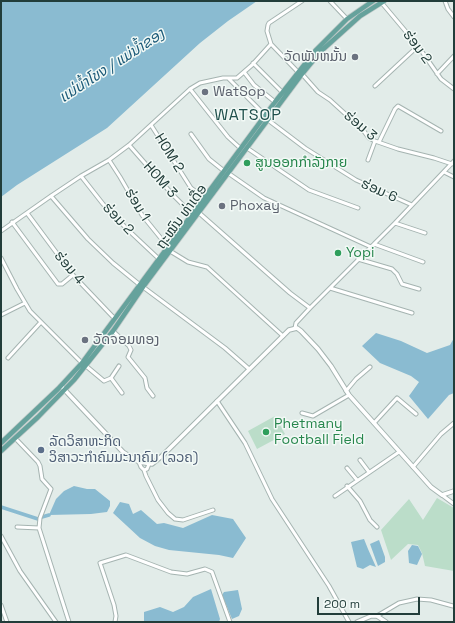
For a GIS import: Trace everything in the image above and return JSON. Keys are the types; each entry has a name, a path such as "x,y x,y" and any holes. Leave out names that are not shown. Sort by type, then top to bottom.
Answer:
{"main road":[{"name":"ຖະໝົນ ທ່າເດື່ອ","path":"196,212 204,198 247,148 268,120 316,50 347,19 373,1"},
{"name":"ຖະໝົນ ທ່າເດື່ອ","path":"84,364 115,319 142,286 226,172 240,148 282,92 320,52 360,16 382,2"},
{"name":"ຖະໝົນ ທ່າເດື່ອ","path":"1,450 15,438 63,388 113,331 159,259 169,249"},
{"name":"ຖະໝົນ ທ່າເດື່ອ","path":"2,440 63,388"}],"street":[{"path":"300,73 271,44 267,33 268,25 302,1"},
{"path":"330,1 347,19"},
{"path":"445,1 448,9 454,17"},
{"name":"ຮ່ອມ 2","path":"382,2 418,46 441,79 454,89"},
{"path":"1,231 12,222 81,176 109,160 129,145 190,89 200,83 223,78 237,78 271,44"},
{"path":"375,86 418,46"},
{"path":"437,74 454,56"},
{"path":"253,63 282,92"},
{"path":"244,72 254,85 275,102"},
{"name":"ຮ່ອມ 3","path":"300,73 318,92 330,100 363,130 369,138 398,149 453,163"},
{"path":"229,79 265,115 268,120"},
{"path":"190,89 228,137 240,148"},
{"path":"368,160 398,106 442,131"},
{"name":"ຮ່ອມ 6","path":"268,120 306,148 356,180 412,205"},
{"name":"HOM 2","path":"151,125 191,188 204,198"},
{"path":"191,134 205,155 226,172 264,198 373,245 423,262"},
{"name":"HOM 3","path":"129,145 172,194 196,212 290,294 310,308"},
{"path":"247,148 309,190 358,208"},
{"name":"ຮ່ອມ 1","path":"109,160 142,215 169,249 188,262 207,267 283,336"},
{"path":"295,328 296,323 310,308 396,223 453,163"},
{"path":"444,172 454,177"},
{"name":"ຮ່ອມ 2","path":"81,176 103,204 159,259"},
{"path":"51,196 88,239 114,263 142,286 225,348 249,369"},
{"name":"ຮ່ອມ 4","path":"27,213 73,275 115,319"},
{"path":"12,222 58,284 62,284 73,275"},
{"path":"396,223 424,233"},
{"path":"1,258 25,303 41,322 84,364 104,381 111,378 119,366"},
{"path":"358,259 392,269 397,274 402,284 419,289"},
{"path":"330,288 412,313"},
{"path":"1,315 25,303"},
{"path":"8,358 41,322"},
{"path":"63,388 123,452 139,462 149,464 155,462 289,330 295,328 301,331 318,349 331,366 349,395 399,452 431,486 454,504"},
{"path":"113,331 129,346 131,350 128,357 145,378 147,388 153,396"},
{"path":"346,391 356,378 370,367"},
{"path":"111,378 122,393"},
{"path":"302,413 314,416 349,395"},
{"path":"374,423 397,398 416,414"},
{"path":"217,401 245,443 272,499 331,590 349,622"},
{"path":"413,467 442,434 454,423"},
{"path":"15,438 38,462 42,479 51,489 40,518 39,528 69,622"},
{"path":"335,496 347,486 399,452"},
{"path":"360,460 369,472"},
{"path":"139,462 158,500 168,513 175,519 184,520 213,510"},
{"path":"144,470 147,469 149,464"},
{"path":"348,468 357,480"},
{"path":"347,486 360,501 370,520 377,527"},
{"path":"442,496 454,491"},
{"path":"18,526 39,528"},
{"path":"1,536 20,571 56,622"},
{"path":"115,622 116,616 114,605 100,563 126,555 171,572 187,574 205,569 212,572 230,622"},
{"path":"357,622 366,618 377,616 399,603 417,599 431,600 453,606"},
{"path":"1,605 7,622"},
{"path":"377,616 386,622"}],"green space":[{"name":"Phetmany Football Field","path":"275,416 285,434 257,449 248,431"},
{"path":"437,498 454,508 454,571 425,566 422,553 418,545 408,544 391,560 381,530 409,499 423,520"}],"water":[{"name":"แม่น้ำโขง / ແມ່ນ້ຳຂອງ","path":"1,1 257,1 200,43 107,128 17,185 1,197"},
{"path":"376,333 401,341 427,353 450,345 454,338 454,393 449,395 428,419 409,396 419,382 411,376 380,363 362,346"},
{"path":"74,486 95,489 110,501 110,506 107,512 49,515 56,499 64,491"},
{"path":"120,502 129,504 133,514 141,510 157,524 164,523 183,528 212,515 233,519 246,538 233,558 219,555 169,550 155,546 140,538 113,513"},
{"path":"364,539 376,567 370,565 363,569 357,567 351,542"},
{"path":"379,540 385,557 385,562 378,566 370,544"},
{"path":"412,545 418,546 422,554 417,565 409,563 408,551"},
{"path":"211,589 220,619 219,622 144,622 144,612 160,607 173,612 184,607 193,597"},
{"path":"238,590 242,609 239,616 232,619 222,595 224,592"}],"waterway":[{"path":"1,507 38,519"},
{"path":"42,517 49,515"}],"place":[{"name":"ວັດພັນຫມັ້ນ","path":"355,57"},
{"name":"WatSop","path":"205,92"},
{"name":"ສູນອອກກຳລັງກາຍ","path":"247,163"},
{"name":"Phoxay","path":"222,206"},
{"name":"Yopi","path":"338,253"},
{"name":"ວັດຈອມທອງ","path":"85,340"},
{"name":"Phetmany Football Field","path":"266,432"},
{"name":"ລັດວິສາຫະກິດ ວິສາວະກຳຄົມມະນາຄົມ (ລວຄ)","path":"41,450"}],"district":[{"name":"WATSOP","path":"248,116"}]}
